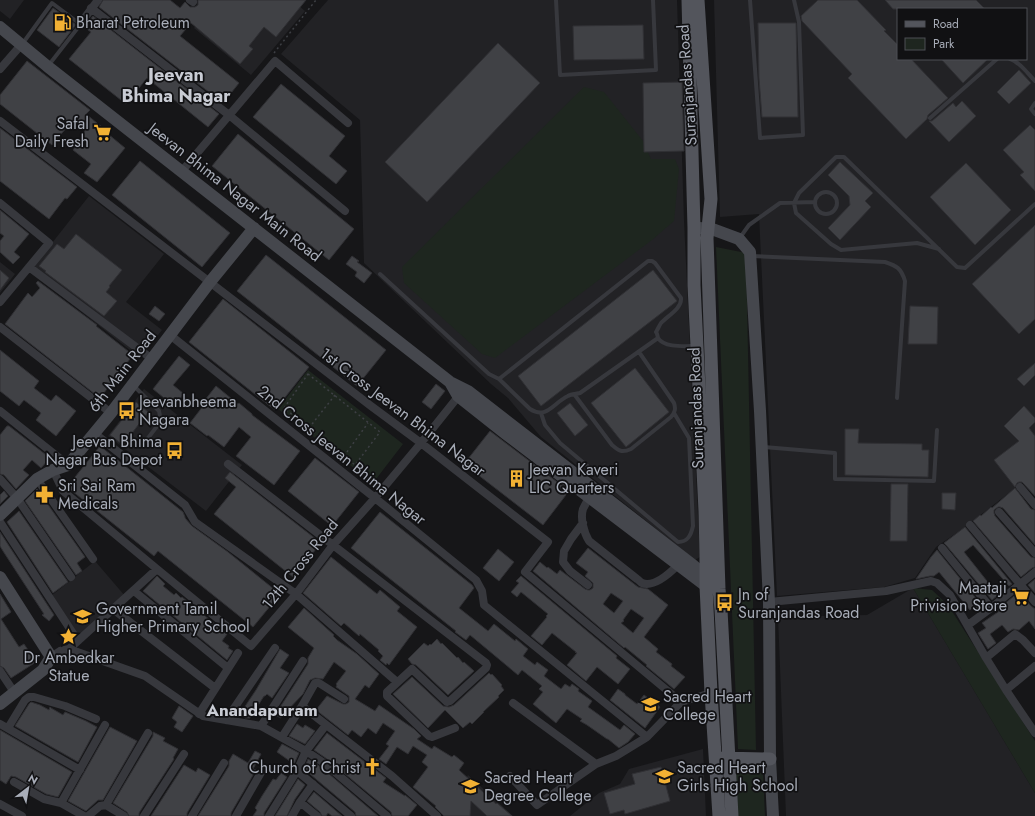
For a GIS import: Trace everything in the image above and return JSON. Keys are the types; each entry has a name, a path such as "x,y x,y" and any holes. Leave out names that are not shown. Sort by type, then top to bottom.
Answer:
{"main road":[{"name":"Suranjandas Road","path":"688,0 694,285 705,503 712,582 721,610 732,816"},
{"name":"Suranjandas Road","path":"698,0 711,199 707,238 712,582 711,693 718,816"},
{"name":"Jeevan Bhima Nagar Main Road","path":"0,27 47,66 462,392 712,582"},
{"name":"6th Main Road","path":"68,465 111,412 210,282 254,228"},
{"path":"694,228 712,229 739,239 750,252 751,256 769,602 770,759 773,816"},
{"name":"Jeevan Bhima Nagar Main Road","path":"462,392 506,434 589,498 678,565 712,582"},
{"path":"0,515 37,478 68,465"},
{"path":"0,577 51,657 43,670 0,704"},
{"path":"715,757 770,759"}],"street":[{"path":"80,24 98,0"},
{"path":"91,8 229,115 346,211"},
{"path":"0,69 21,45"},
{"path":"182,171 275,61 348,123"},
{"name":"1st Cross Jeevan Bhima Nagar","path":"0,121 548,542 525,572 681,702"},
{"path":"0,203 49,243 0,302"},
{"path":"29,267 152,359"},
{"path":"0,327 111,412"},
{"name":"2nd Cross Jeevan Bhima Nagar","path":"170,335 476,580 482,591 484,605 647,737"},
{"name":"12th Cross Road","path":"53,470 63,491 251,646 296,594 333,545 375,498 462,392"},
{"path":"0,411 68,465"},
{"path":"94,433 185,505 196,522 296,594 397,682"},
{"path":"228,464 486,663 486,668 450,701 447,702 412,669 386,694 429,736 432,737 455,728"},
{"path":"37,478 92,559"},
{"path":"0,479 17,498 70,577"},
{"path":"1020,487 1035,505"},
{"path":"589,498 582,510 583,523 587,538 643,583 651,584 670,574 678,565"},
{"path":"999,512 1035,553"},
{"path":"0,522 78,641"},
{"path":"583,523 564,551 562,562 570,571 588,585"},
{"path":"970,525 1035,602"},
{"path":"942,548 991,608"},
{"path":"51,657 60,651 69,648 78,641 157,570"},
{"path":"968,625 1035,572"},
{"path":"769,602 886,591 931,581 936,583 950,595 986,658 1035,733"},
{"path":"134,591 228,668"},
{"path":"113,609 215,688"},
{"path":"986,658 1014,634 1023,640 1035,653"},
{"path":"69,648 145,676 203,716 261,726 306,751 324,763 387,816"},
{"path":"226,720 274,648"},
{"path":"199,714 238,653"},
{"path":"261,726 303,661"},
{"path":"1006,690 1035,666"},
{"path":"0,671 14,692"},
{"path":"282,738 315,683 319,683 344,699"},
{"path":"510,776 537,805 596,764 616,756 647,737 681,702 711,693"},
{"path":"8,728 25,700 29,697 34,697 65,706 96,719"},
{"path":"513,703 596,764"},
{"path":"302,706 392,776 437,816"},
{"path":"0,724 80,770"},
{"path":"61,803 105,725"},
{"path":"269,816 296,771 306,751 326,725"},
{"path":"106,805 148,733"},
{"path":"144,816 184,754"},
{"path":"192,816 224,763"},
{"path":"236,816 263,769"},
{"path":"296,771 351,816"},
{"path":"14,782 44,799 61,803 84,816"},
{"path":"292,816 313,784"},
{"path":"300,802 317,816"},
{"path":"0,804 22,816"},
{"path":"88,816 100,806 106,805 124,816"}],"lane":[{"path":"556,0 560,75 656,70 653,0"},
{"path":"750,0 760,138 804,136 799,22 794,0"},
{"path":"21,45 54,2 80,25 47,66"},
{"path":"930,118 995,60"},
{"path":"1014,60 1035,82"},
{"path":"1035,103 1031,109 1035,114"},
{"path":"939,249 917,243 841,250 831,244 796,213 794,203 799,193 836,157 844,157 939,249 957,267 965,268 1035,204"},
{"path":"828,192 835,196 838,203 837,207 832,213 824,214 818,210 815,202 818,195 828,192"},
{"path":"739,239 749,225 780,203 815,202"},
{"path":"751,256 884,262 898,267 905,281 896,398"},
{"path":"498,379 648,262 652,261 680,298 681,302 679,306 661,323 656,332 658,338 662,342 669,345 697,346"},
{"path":"380,274 489,374 498,379 535,413 548,411 565,397 580,393 658,338"},
{"path":"574,394 608,440 618,450 624,452 631,449 671,417 676,408 639,352"},
{"path":"132,384 159,411 161,421 145,442"},
{"path":"541,413 545,425 569,452 678,542 682,542 689,538 693,526 690,438 674,413"},
{"path":"761,447 835,453 835,479 934,481 936,430"}],"path":[{"path":"275,61 272,56 316,0"},
{"path":"308,374 368,423 380,432 355,465 284,408 308,374"},
{"path":"309,428 334,396"},
{"path":"344,456 368,423"},
{"path":"736,772 763,774"}],"shaded area":[{"path":"0,0 24,0 10,19 0,11"},
{"path":"216,0 292,0 305,11 251,75 194,28"},
{"path":"328,0 677,0 684,221 700,557 695,560 541,437 508,398 491,384 364,263 360,120 281,54"},
{"path":"714,0 1035,0 1035,473 961,530 936,547 915,578 884,587 777,596 759,214 720,217"},
{"path":"89,196 164,254 126,302 162,330 140,358 30,271"},
{"path":"0,262 15,274 0,293"},
{"name":"Jeevan Bhima Nagar Bus Depot","path":"144,389 242,465 206,511 108,436"},
{"name":"Government Tamil Higher Primary School","path":"95,561 125,596 79,637 51,596"},
{"path":"913,588 1035,793 1035,816 786,816 778,617 867,615"},
{"name":"Sacred Heart Girls High School","path":"703,749 706,816 570,816 599,793 620,784 629,769"},
{"name":"Sacred Heart Degree College","path":"468,775 513,816 457,816 457,796"}],"green space":[{"path":"584,87 604,92 643,141 651,159 675,159 679,169 674,221 652,240 495,358 482,354 404,283 402,267"},
{"path":"716,247 746,253 756,750 738,749"},
{"path":"308,370 403,444 373,483 278,409"},
{"path":"913,588 932,590 948,605 1035,741 1035,793"},
{"path":"736,772 763,773 765,816 738,816"}],"building":[{"path":"103,0 170,0 180,8 185,2 190,7 195,7 198,5 198,0 306,0 276,37 264,27 249,46 253,49 240,64 191,23 180,36 239,83 223,103 99,7"},
{"path":"818,0 857,0 886,30 884,31 897,44 897,60 912,60 948,98 928,115 927,119 906,139 848,78 852,74 802,21 801,16"},
{"path":"885,0 976,0 984,8 897,8 893,9"},
{"path":"53,8 75,24 59,47 37,30"},
{"path":"93,16 219,114 208,127 147,78 126,104 69,59 91,32 84,27"},
{"path":"758,23 796,23 798,117 762,117 759,78"},
{"path":"643,25 644,59 574,60 573,26"},
{"path":"498,43 540,83 427,202 385,162"},
{"path":"942,60 987,60 963,83"},
{"path":"27,61 90,110 86,114 125,148 97,182 84,173 91,164 73,150 84,135 83,134 85,131 72,121 52,145 0,104 0,95"},
{"path":"1019,70 1031,83 1009,104 997,92"},
{"path":"682,82 684,151 644,152 643,83"},
{"path":"281,84 345,136 329,156 347,171 336,184 253,117"},
{"path":"962,101 976,116 949,142 929,121 932,121 953,103 956,107"},
{"path":"1030,125 1035,130 1035,191 1020,175 1024,172 1003,150"},
{"path":"0,128 77,187 67,199 65,198 49,219 0,181"},
{"path":"238,134 354,229 329,260 212,166"},
{"path":"140,161 230,233 202,267 112,195"},
{"path":"840,162 873,193 865,201 871,207 840,240 828,228 850,205 849,196 828,175"},
{"path":"966,163 1011,210 975,245 930,197"},
{"path":"0,210 29,234 14,252 20,257 13,264 0,252 0,241 4,236 0,233"},
{"path":"1035,225 1035,319 1019,334 972,284"},
{"path":"76,234 122,270 106,292 117,301 104,316 39,266 57,244 64,249"},
{"path":"266,255 386,350 357,386 237,291"},
{"path":"352,256 359,261 357,262 372,273 364,283 355,276 357,272 346,264"},
{"path":"0,270 9,278 0,290"},
{"path":"653,270 677,301 541,406 518,376"},
{"path":"38,281 97,325 96,326 133,355 100,398 5,324 28,293 32,297 40,288 36,283"},
{"path":"223,299 309,367 275,410 189,342"},
{"path":"155,306 165,314 159,321 149,314"},
{"path":"910,306 938,307 937,344 908,344"},
{"path":"0,350 39,381 34,388 51,401 56,395 76,411 56,436 36,420 41,413 24,400 19,406 0,391"},
{"path":"179,356 190,365 173,385 184,394 174,406 153,389"},
{"path":"1035,363 1035,375 1024,386 1017,379"},
{"path":"635,368 669,412 626,447 591,403"},
{"path":"436,384 445,391 431,409 422,402"},
{"path":"216,386 300,451 274,485 236,456 251,437 239,427 224,447 190,423 207,401 205,400"},
{"path":"136,402 148,412 123,445 110,435"},
{"path":"570,403 588,425 575,436 557,413"},
{"path":"1024,406 1035,418 1035,422 1029,428 1035,436 1035,496 1022,482 1017,483 1015,487 994,460 1019,441 1004,426"},
{"path":"7,426 50,458 41,468 32,460 23,470 29,475 16,489 4,475 0,474 0,435"},
{"path":"845,429 859,429 858,443 922,444 922,450 929,450 928,477 845,475"},
{"name":"Jeevan Kaveri LIC Quarters","path":"490,431 569,491 543,525 464,464"},
{"path":"100,446 183,512 185,518 192,526 228,552 280,594 253,627 158,551 154,556 67,487"},
{"path":"315,458 359,492 332,526 288,491"},
{"path":"230,472 321,543 293,577 214,514 236,487 225,478"},
{"path":"891,484 908,484 907,541 890,541"},
{"path":"1015,488 1031,509 1035,510 1035,545 1003,508 998,507 994,510 994,513 1031,557 1035,558 1035,567 1021,577 973,521 991,507 992,508"},
{"path":"37,489 85,557 77,563 82,571 76,575 25,501"},
{"path":"4,491 8,496 0,504 0,495"},
{"path":"942,493 956,493 955,510 942,509"},
{"path":"19,511 68,582 53,593 7,522"},
{"path":"380,512 472,585 474,588 459,608 488,631 494,624 515,641 516,639 528,649 523,656 535,665 537,662 548,670 544,676 561,689 565,684 570,687 572,684 579,689 578,691 592,701 588,707 620,730 624,725 635,734 628,742 619,748 580,721 582,719 567,709 556,723 533,704 543,692 539,689 542,686 522,670 518,675 470,635 466,640 351,548"},
{"path":"965,527 1012,584 1009,586 973,545 964,552 998,595 992,600 944,543"},
{"path":"0,532 54,615 49,621 42,615 44,614 0,546"},
{"path":"588,548 638,587 648,589 668,605 644,637 658,649 656,652 672,664 671,666 685,677 674,689 533,571 540,562 557,574 560,570 585,589 590,590 593,588 593,583 585,576 588,572 576,563","holes":["611,593 623,601 614,613 603,604","631,609 644,618 633,633 621,623 624,621 623,620"]},
{"path":"498,549 514,562 499,581 483,568"},
{"path":"937,550 983,607 977,611 973,607 970,610 939,572 934,576 916,579"},
{"path":"331,557 377,594 380,590 400,607 397,611 417,627 389,665 387,663 386,665 380,660 383,656 378,651 379,650 360,634 359,636 344,623 341,626 303,593"},
{"path":"157,576 165,584 163,586 174,595 176,593 181,598 182,597 227,634 222,641 233,651 227,660 143,591"},
{"path":"521,576 617,656 616,658 630,669 618,684 597,667 586,681 567,665 577,653 576,652 552,633 542,645 531,636 548,614 521,592 517,597 511,592 519,583 516,581"},
{"path":"1035,579 1035,593 1028,585"},
{"path":"1019,592 1035,609 1035,629 1029,621 1019,630 1013,629 1008,632 1002,625 990,634 996,643 988,649 978,633 986,628 982,623 1001,610 997,610"},
{"path":"0,594 11,612 1,619 19,647 24,644 36,662 11,678 4,668 0,666"},
{"path":"304,608 334,635 333,636 337,640 357,654 379,674 369,688 365,685 355,699 375,711 379,705 414,729 421,736 417,739 432,749 434,746 452,757 454,755 464,763 459,770 496,804 497,803 512,816 487,816 471,801 470,816 444,816 435,807 436,806 413,787 428,767 422,762 427,755 413,746 408,754 397,747 386,764 379,759 389,746 386,744 395,731 383,723 376,734 368,728 361,737 352,730 348,735 316,710 327,696 343,704 349,702 349,696 336,687 336,684 346,671 334,662 323,679 315,678 310,680 303,694 281,718 275,715 308,664 308,658 314,648 288,627"},
{"path":"437,639 457,658 458,657 463,663 464,662 474,671 448,695 408,659 424,643 428,646"},
{"path":"280,649 289,655 280,668 289,673 272,698 267,694 264,696 250,718 245,718 240,714"},
{"path":"489,673 491,675 492,674 502,685 501,686 504,690 472,724 470,722 463,728 445,710 428,728 393,694 412,677 443,706 449,707 454,705"},
{"path":"618,689 637,704 644,695 660,707 645,728 610,700"},
{"path":"31,702 49,710 50,707 63,715 65,712 97,727 78,762 15,726"},
{"path":"179,706 193,716 182,732 174,727 177,722 172,718"},
{"path":"297,724 303,728 305,725 315,731 305,744 289,736"},
{"path":"110,727 137,741 103,800 98,800 86,811 68,801"},
{"path":"0,730 72,772 58,797 46,794 16,777 11,776 6,784 0,780"},
{"path":"153,732 165,738 163,741 178,749 173,758 174,759 139,813 139,816 129,816 127,812 113,803 153,736"},
{"path":"327,733 386,778 383,782 405,795 417,805 408,816 392,816 391,812 314,750"},
{"path":"282,744 299,753 294,764 277,752"},
{"path":"255,751 261,754 253,769 256,770 231,813 231,816 198,816 229,766 229,761 233,754 248,763"},
{"path":"308,759 321,767 378,816 356,816 355,812 304,769"},
{"path":"184,765 196,772 198,768 210,775 187,813 187,816 151,816"},
{"path":"661,767 670,801 625,814 624,810 610,814 604,793 635,784 632,774"},
{"path":"281,773 287,777 264,813 264,816 253,816 257,810 255,808 273,779 276,780"},
{"path":"298,779 305,785 295,799 287,816 275,816"},
{"path":"314,792 342,816 332,816 328,813 326,816 322,816 320,812 307,801"}],"place":[{"name":"Bharat Petroleum","path":"63,22"},
{"name":"Safal Daily Fresh","path":"102,132"},
{"name":"Jeevanbheema Nagara","path":"126,410"},
{"name":"Jeevan Bhima Nagar Bus Depot","path":"175,450"},
{"name":"Jeevan Kaveri LIC Quarters","path":"516,478"},
{"name":"Sri Sai Ram Medicals","path":"45,494"},
{"name":"Maataji Privision Store","path":"1020,596"},
{"name":"Jn of Suranjandas Road","path":"725,603"},
{"name":"Government Tamil Higher Primary School","path":"83,617"},
{"name":"Dr Ambedkar Statue","path":"69,636"},
{"name":"Sacred Heart College","path":"650,705"},
{"name":"Church of Christ","path":"373,767"},
{"name":"Sacred Heart Girls High School","path":"664,776"},
{"name":"Sacred Heart Degree College","path":"471,786"}],"district":[{"name":"Jeevan Bhima Nagar","path":"176,85"},
{"name":"Anandapuram","path":"262,710"}]}
